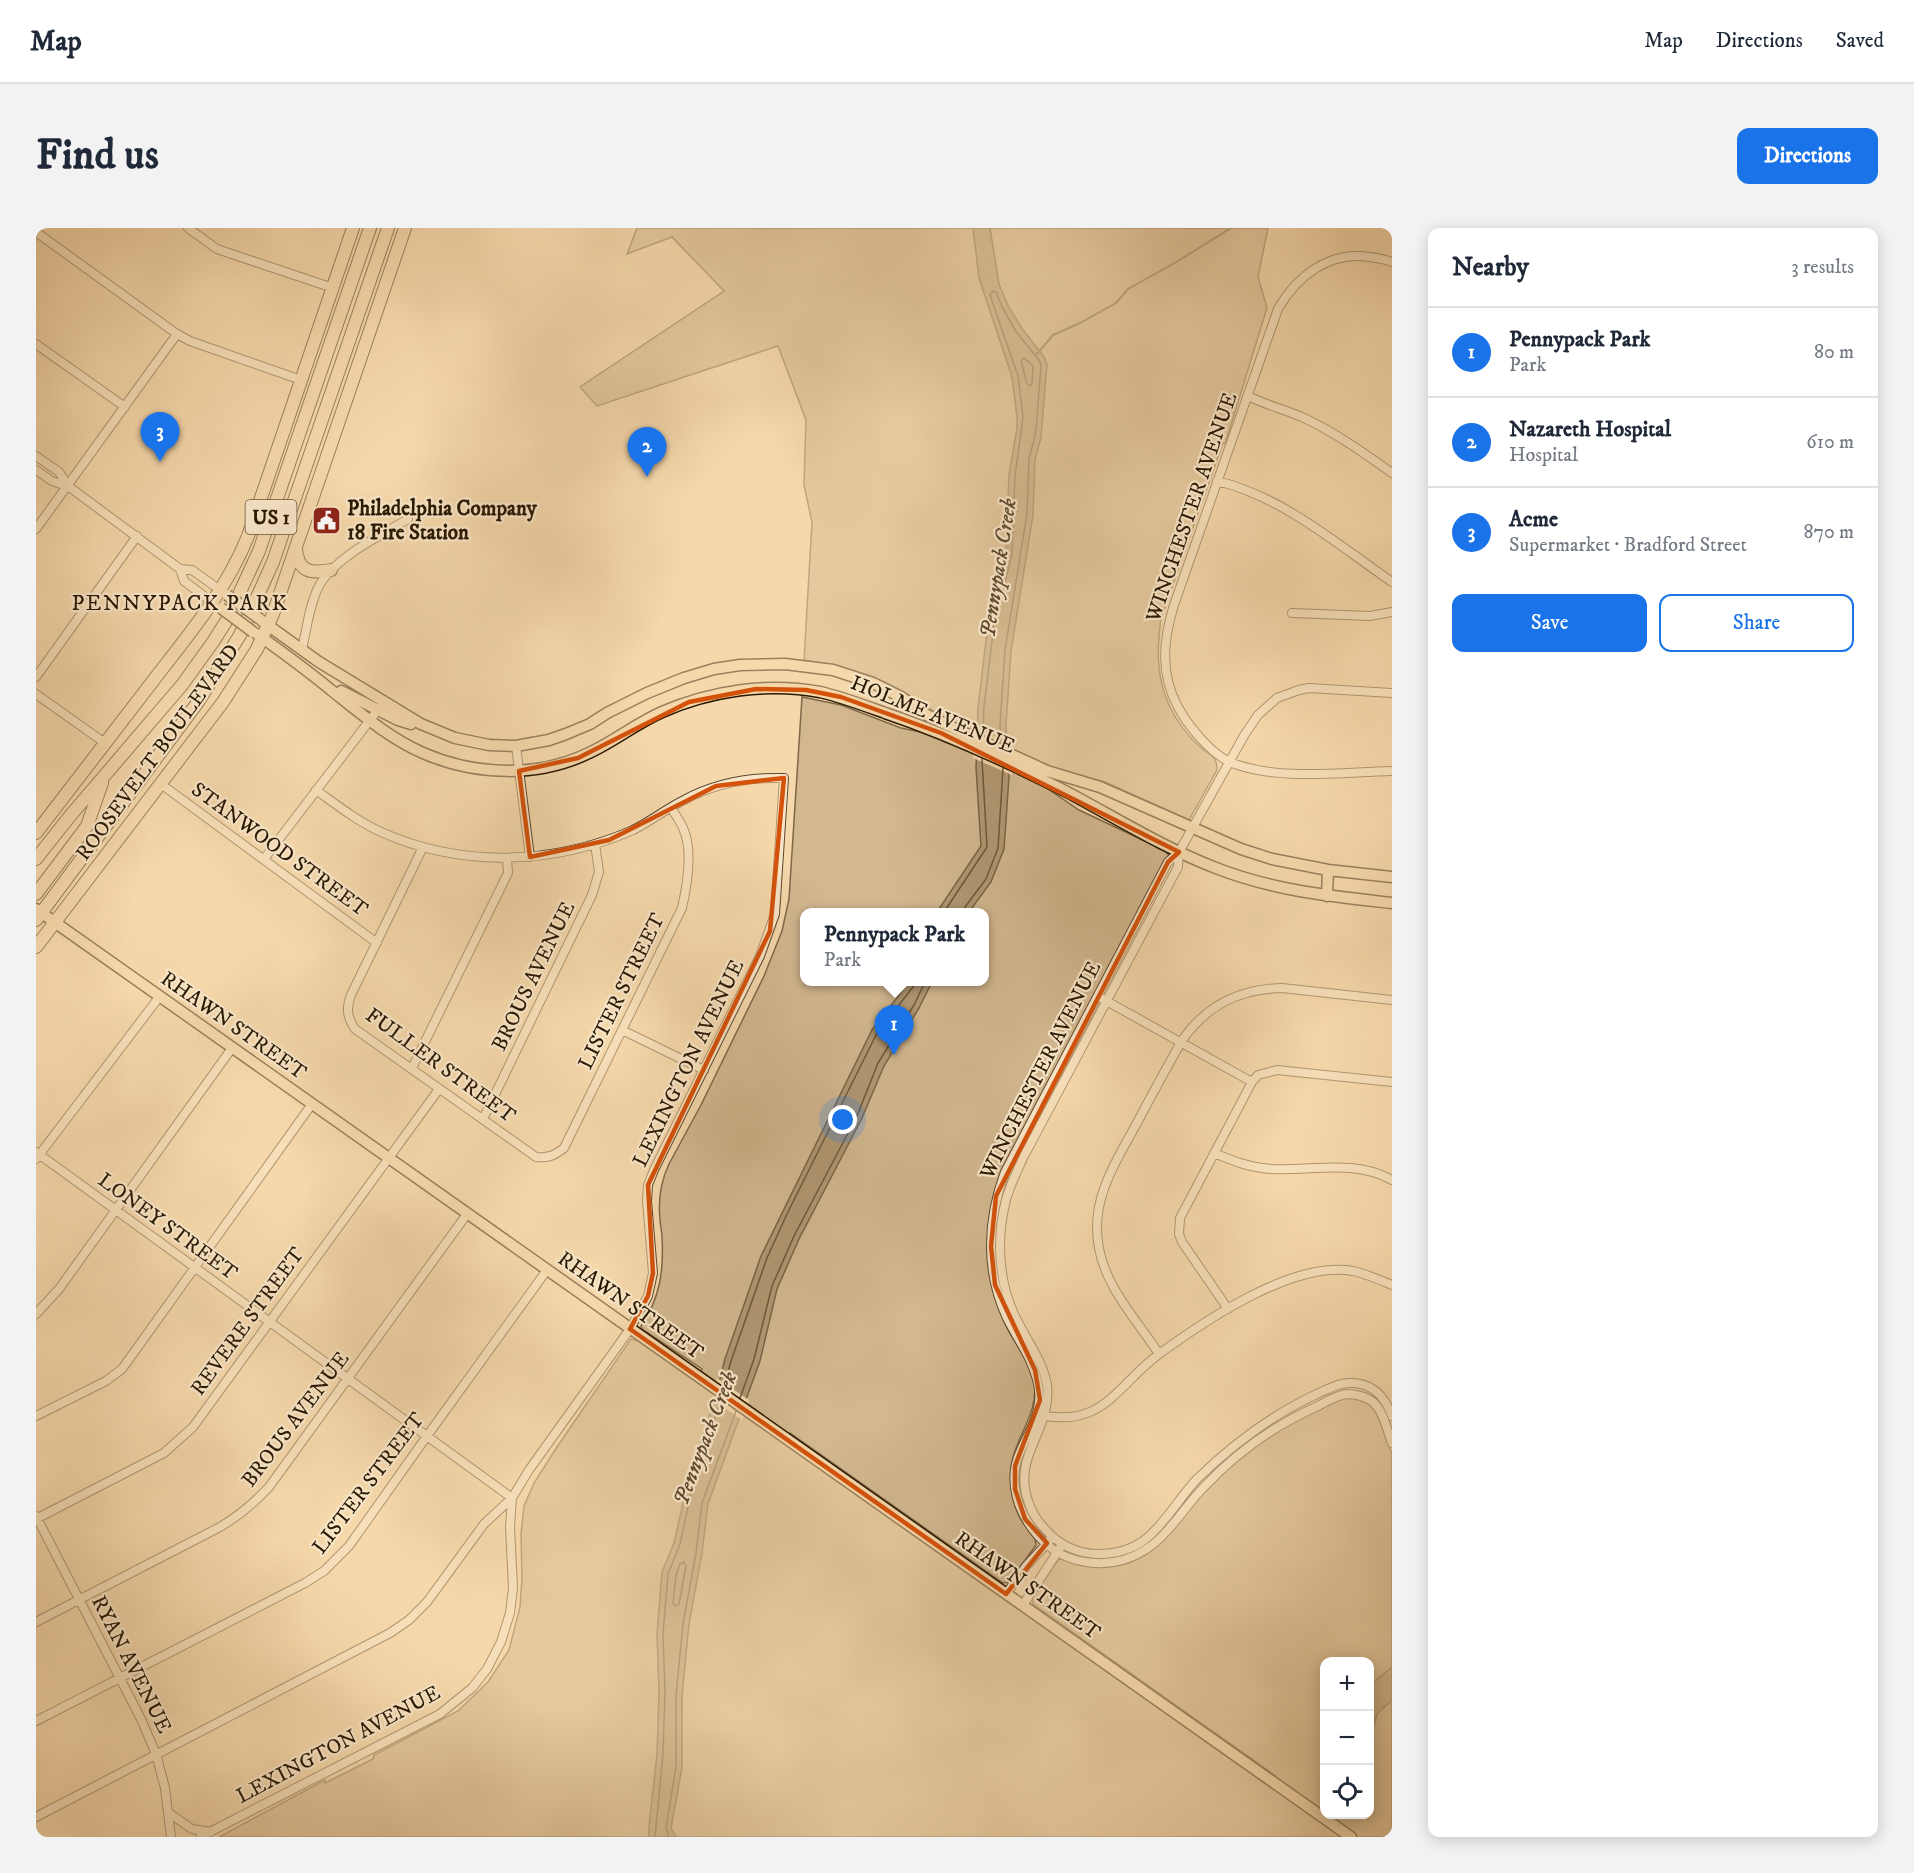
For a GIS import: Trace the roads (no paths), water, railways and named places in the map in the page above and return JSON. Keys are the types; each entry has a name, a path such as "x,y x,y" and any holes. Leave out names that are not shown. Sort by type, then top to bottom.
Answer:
{"highway":[{"name":"ROOSEVELT BOULEVARD","path":"36,833 224,593 248,536 353,228"},
{"name":"ROOSEVELT BOULEVARD","path":"36,859 70,816 166,706 198,664 239,596 268,525 370,228"},
{"name":"ROOSEVELT BOULEVARD","path":"38,914 198,702 244,627 273,562 388,228"},
{"name":"ROOSEVELT BOULEVARD","path":"36,947 236,684 296,547 405,228"},
{"path":"296,547 299,563 306,569 320,572 331,570"},
{"path":"36,894 87,826 100,787 108,772"}],"main road":[{"name":"HOLME AVENUE","path":"224,593 381,705 433,730 489,745 516,746 566,735 626,703 684,678 714,669 785,663 833,670 873,683 901,697 943,729"},
{"name":"HOLME AVENUE","path":"216,605 397,740 437,758 471,767 519,771 536,769 578,758 646,720 689,702 756,689 806,690 841,697 943,729 1033,770 1179,852 1214,868 1291,890 1392,903"},
{"path":"319,680 381,705"},
{"name":"HOLME AVENUE","path":"1033,770 1100,788 1241,849 1272,859 1328,870 1392,877"},
{"path":"1327,896 1328,870"},
{"name":"RHAWN STREET","path":"38,914 55,923 160,996 1351,1837"}],"street":[{"path":"188,228 217,249 333,288"},
{"path":"36,232 177,334 190,341 301,380"},
{"name":"WINCHESTER AVENUE","path":"1343,1384 1312,1396 1243,1439 1200,1484 1156,1542 1133,1557 1109,1564 1082,1562 1050,1540 1029,1507 1024,1477 1025,1465 1048,1400 1043,1370 1001,1287 991,1256 991,1222 996,1196 1005,1172 1025,1133 1178,867 1179,852 1230,762 1201,739 1181,713 1169,686 1164,659 1168,624 1278,309 1297,282 1311,270 1333,260 1354,256 1392,262"},
{"path":"36,530 177,334"},
{"path":"36,344 125,407"},
{"path":"1248,396 1323,427 1392,473"},
{"path":"36,456 59,472 68,486"},
{"path":"36,470 52,481 68,486 180,569 192,570 224,593"},
{"path":"1217,481 1250,492 1290,511 1392,582"},
{"path":"302,649 318,587 331,570 346,557 408,519"},
{"path":"36,677 137,536"},
{"path":"180,569 184,582 216,605"},
{"path":"1292,613 1370,616 1392,612"},
{"path":"1392,693 1309,688 1287,693 1277,698 1258,715 1230,762 1287,774 1392,771"},
{"path":"36,694 105,744"},
{"path":"264,859 381,705"},
{"path":"516,746 530,857"},
{"name":"LEXINGTON AVENUE","path":"200,1837 440,1713 472,1688 487,1669 501,1642 510,1613 513,1588 510,1543 512,1498 529,1470 630,1329 648,1296 653,1273 653,1259 647,1217 648,1185 760,956 770,931 777,898 784,778 750,778 733,781 700,792 671,808"},
{"name":"STANWOOD STREET","path":"161,784 377,943"},
{"path":"316,790 344,811 372,827 423,847 464,855 507,859 561,853 595,844 634,829 671,808"},
{"name":"LISTER STREET","path":"528,1151 545,1158 555,1155 564,1148 682,908 688,848 683,827 671,808"},
{"name":"BROUS AVENUE","path":"483,1119 592,896 599,872 595,844"},
{"path":"377,943 423,847"},
{"path":"412,1068 508,873 507,859"},
{"name":"FULLER STREET","path":"377,943 349,1000 347,1012 355,1029 528,1151"},
{"path":"1159,1354 1113,1286 1105,1268 1096,1231 1097,1213 1108,1175 1181,1042 1191,1027 1226,1000 1263,988 1392,1000"},
{"path":"37,1155 160,996"},
{"path":"1102,999 1252,1082"},
{"name":"WINCHESTER AVENUE","path":"1001,1287 1002,1225 1006,1200 1014,1177 1102,999"},
{"path":"622,1030 704,1070"},
{"path":"36,1314 59,1289 232,1047"},
{"path":"1228,1308 1182,1242 1179,1234 1180,1218 1252,1082 1258,1076 1277,1070 1392,1082"},
{"name":"REVERE STREET","path":"36,1517 155,1459 171,1448 193,1426 439,1089"},
{"path":"36,1416 106,1381 122,1369 312,1104"},
{"path":"1025,1133 1035,1137"},
{"path":"1214,1153 1236,1163 1253,1167 1273,1169 1350,1167 1371,1170 1392,1180"},
{"name":"LONEY STREET","path":"37,1155 512,1498"},
{"name":"BROUS AVENUE","path":"36,1622 220,1527 242,1513 269,1487 467,1214"},
{"name":"LISTER STREET","path":"36,1721 324,1571 349,1546 547,1270"},
{"path":"1041,1415 1077,1417 1093,1412 1159,1354 1228,1308 1287,1280 1310,1272 1353,1271 1392,1285"},
{"path":"1392,1416 1383,1396 1376,1391 1360,1384 1343,1384 1344,1395 1367,1398 1379,1409 1392,1443"},
{"name":"WINCHESTER AVENUE","path":"1200,1484 1271,1431 1310,1409 1344,1395"},
{"path":"36,1817 390,1634 410,1620 427,1602 484,1524 512,1498"},
{"name":"RYAN AVENUE","path":"36,1517 141,1719 156,1754 165,1788 171,1837"},
{"path":"1006,1594 1026,1566 1050,1540"},
{"path":"1023,1605 1060,1548"},
{"path":"169,1813 192,1829 211,1832"}],"water":[{"path":"973,228 990,228 999,284 1008,306 1047,364 1041,437 1035,460 1033,515 1011,651 1006,725 1009,777 1004,849 991,882 972,908 940,908 981,846 976,768 978,707 988,624 1006,554 1009,475 1017,428 1012,377 979,278"},
{"name":"Pennypack Creek","path":"906,986 930,986 884,1066 862,1118 799,1239 777,1289 760,1361 708,1504 689,1624 682,1696 682,1768 671,1828 676,1837 649,1837 657,1754 659,1692 657,1633 662,1572 674,1543 689,1477 713,1405 725,1359 761,1256 872,1030"},
{"path":"1392,1667 1392,1700 1377,1714 1374,1725 1374,1711 1374,1682"}],"waterway":[{"path":"1037,354 1053,335 1116,303 1128,289 1231,228"}],"place":[{"name":"Acme","path":"160,462"},
{"name":"Nazareth Hospital","path":"647,477"},
{"name":"Philadelphia Company 18 Fire Station","path":"326,520"},
{"name":"Pennypack Park","path":"894,1055"}],"district":[{"name":"PENNYPACK PARK","path":"180,602"}]}
